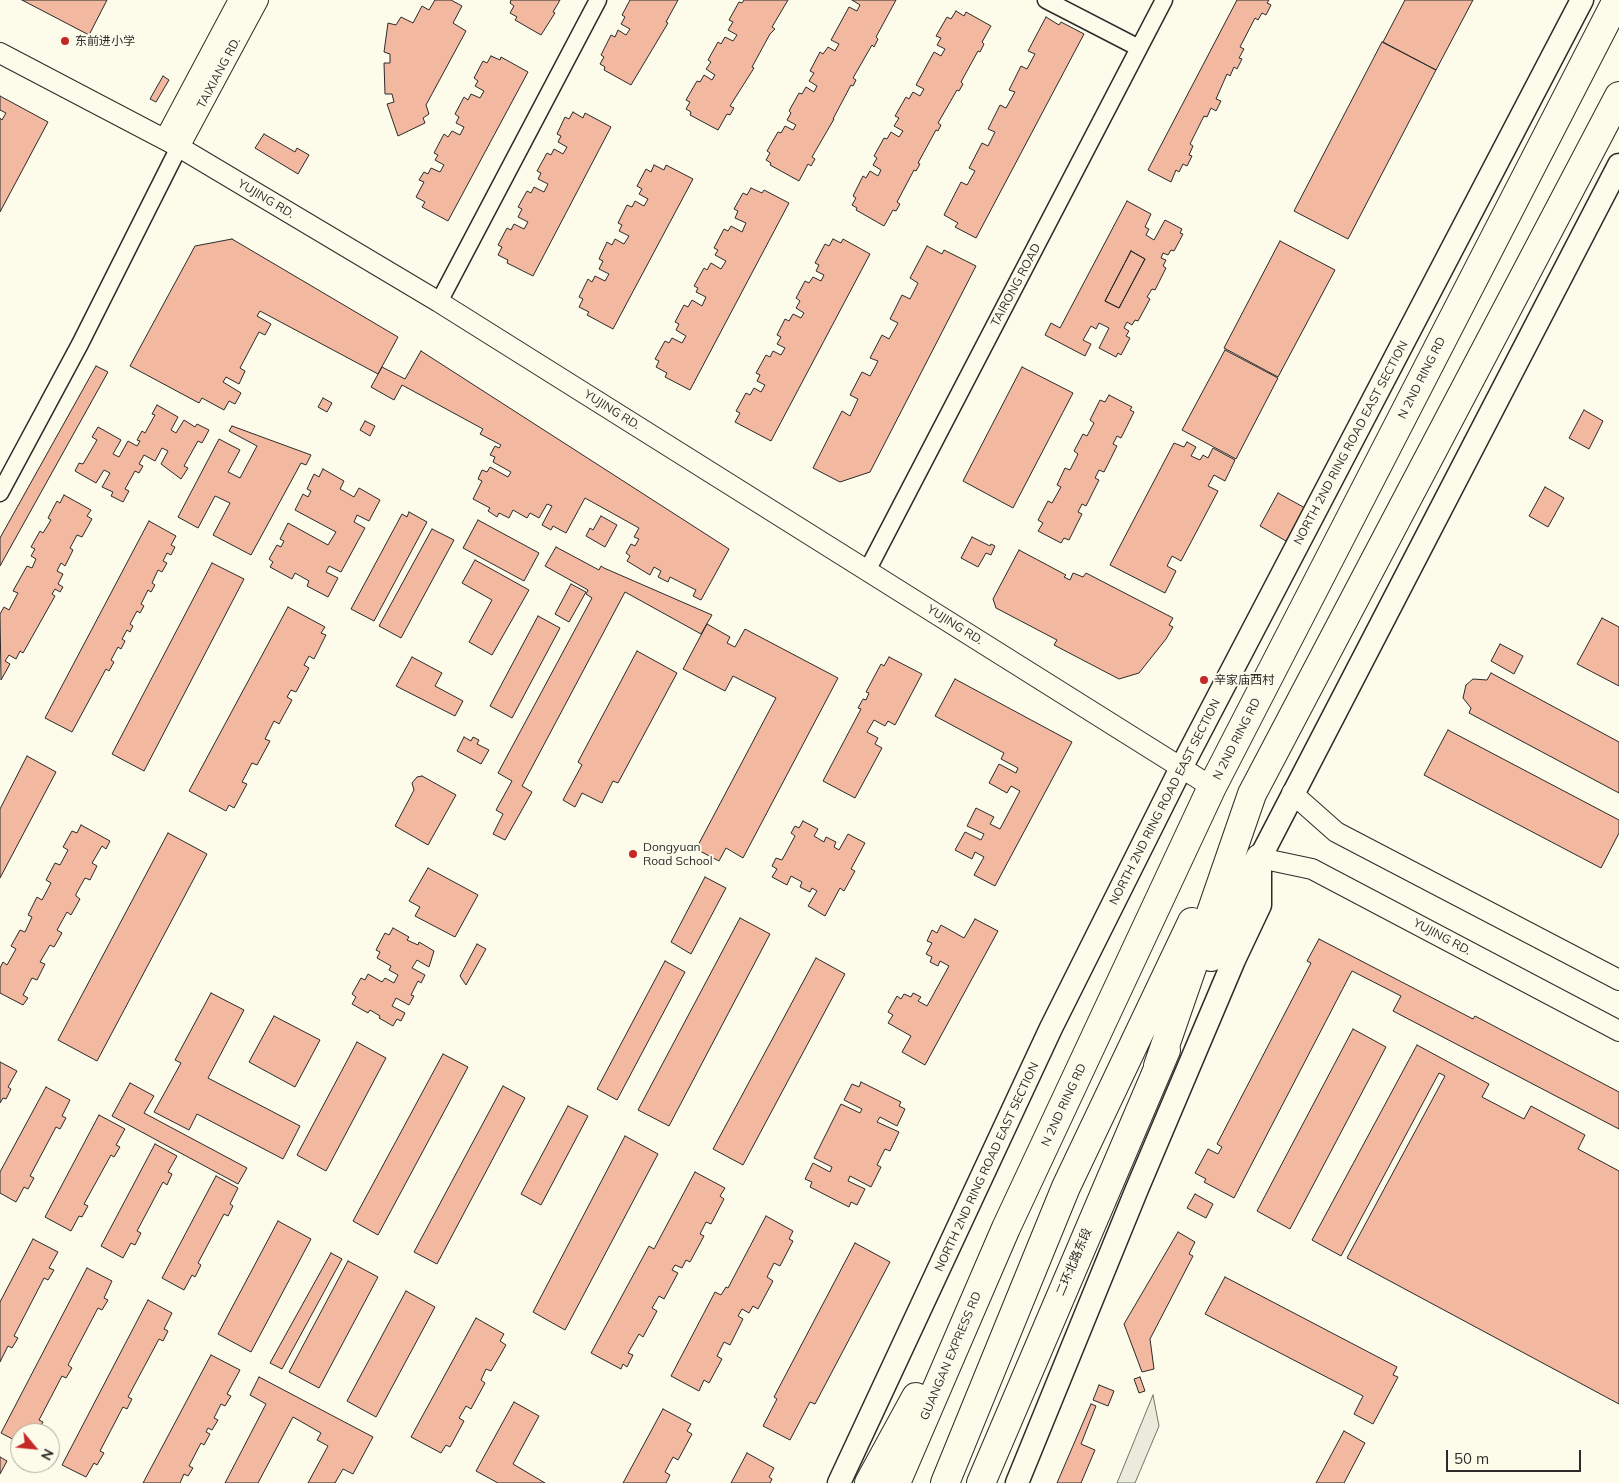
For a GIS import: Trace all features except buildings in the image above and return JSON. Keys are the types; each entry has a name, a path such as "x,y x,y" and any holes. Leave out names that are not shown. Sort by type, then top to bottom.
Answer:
{"highway":[{"name":"N 2ND RING RD","path":"869,1483 1006,1228 1212,787 1617,0"},
{"path":"949,1472 1066,1187 1252,794 1619,96"},
{"path":"1158,1066 1252,794"},
{"path":"1158,1066 1260,858"},
{"name":"二环北路东段","path":"984,1475 1158,1066"},
{"name":"GUANGAN EXPRESS RD","path":"896,1483 1006,1228"}],"main road":[{"name":"NORTH 2ND RING ROAD EAST SECTION","path":"838,1483 1052,1028 1181,768 1582,0"},
{"path":"1017,1483 1137,1189 1234,960 1260,905 1260,858 1619,165"}],"street":[{"name":"TAIXIANG RD.","path":"172,143 240,0"},
{"name":"TAIXIANG RD.","path":"172,143 258,0"},
{"path":"440,302 598,0"},
{"path":"1046,0 1139,48"},
{"name":"TAIRONG ROAD","path":"868,569 1164,0"},
{"name":"YUJING RD.","path":"0,54 172,143 440,302 868,569 1212,787"},
{"path":"0,494 80,344 172,143"},
{"path":"1292,793 1336,832 1619,980"},
{"name":"YUJING RD.","path":"1260,858 1312,869 1619,1031"}],"shaded area":[{"path":"1153,1395 1159,1426 1135,1483 1117,1483"}],"place":[{"name":"东前进小学","path":"65,41"},
{"name":"辛家庙西村","path":"1204,680"},
{"name":"Dongyuan Road School","path":"633,854"}]}
